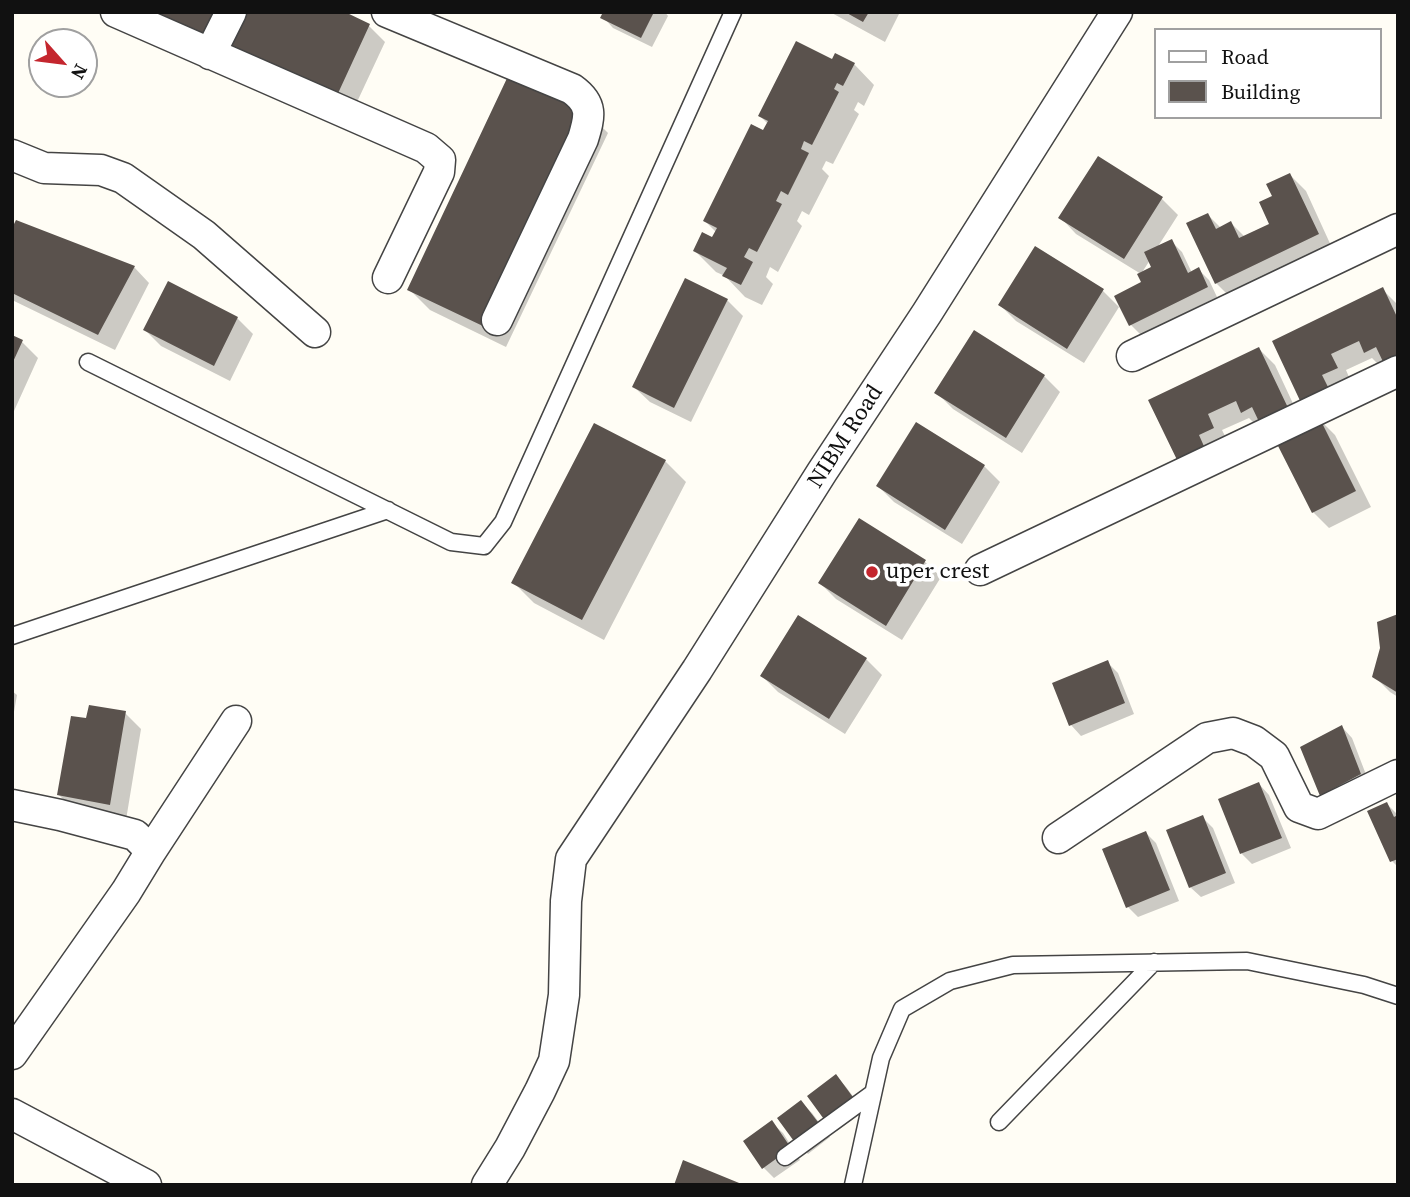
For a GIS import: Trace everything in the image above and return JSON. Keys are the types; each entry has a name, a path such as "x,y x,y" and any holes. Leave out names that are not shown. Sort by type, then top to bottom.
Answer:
{"street":[{"path":"116,12 426,148 440,160 439,172 388,278"},
{"path":"210,54 231,12"},
{"path":"387,12 572,89 583,97 587,107 589,120 583,139 497,320"},
{"name":"NIBM Road","path":"487,1185 516,1136 554,1061 564,995 566,901 571,859 676,703 1117,12"},
{"path":"12,155 44,168 102,170 123,178 204,235 315,332"},
{"path":"1132,356 1398,229"},
{"path":"980,570 1398,371"},
{"path":"12,1054 126,892 236,721"},
{"path":"1058,838 1207,737 1233,733 1254,741 1274,755 1299,807 1318,814 1398,775"},
{"path":"12,805 135,835 151,851"},
{"path":"12,1114 146,1185"}],"lane":[{"path":"88,362 451,542 484,545 503,522 733,12"},
{"path":"12,636 388,510"},
{"path":"853,1185 881,1058 902,1009 950,981 1013,965 1247,961 1364,985 1398,996"},
{"path":"999,1122 1154,962"},
{"path":"785,1157 873,1093"}],"building":[{"path":"156,12 221,12 209,37"},
{"path":"245,12 345,12 370,24 334,102 226,52"},
{"path":"603,12 654,12 641,38 600,18"},
{"path":"845,12 869,12 863,22"},
{"path":"796,41 832,59 835,53 855,63 843,86 837,83 834,89 839,92 812,145 804,141 801,149 809,153 788,195 781,191 776,201 782,204 757,252 749,248 744,257 753,262 741,285 722,276 727,268 693,251 702,232 712,237 717,228 703,221 751,124 763,130 768,121 758,116"},
{"path":"509,74 588,111 485,327 407,290"},
{"path":"1098,156 1163,197 1124,259 1058,218"},
{"path":"1290,173 1319,234 1215,284 1186,223 1208,213 1216,229 1231,221 1239,238 1269,224 1259,202 1272,196 1266,184"},
{"path":"16,220 135,266 98,335 12,293 12,228"},
{"path":"1172,239 1188,273 1199,267 1208,287 1129,326 1114,296 1141,282 1137,274 1151,267 1144,252"},
{"path":"1035,246 1104,289 1067,349 998,305"},
{"path":"685,278 728,299 674,408 632,387"},
{"path":"168,281 238,317 214,366 143,330"},
{"path":"1383,287 1398,319 1398,362 1386,368 1376,347 1364,353 1359,341 1331,354 1338,368 1322,375 1331,393 1303,407 1272,341"},
{"path":"974,330 1045,375 1006,438 934,393"},
{"path":"12,335 23,340 12,364"},
{"path":"1259,347 1291,414 1262,428 1252,407 1241,413 1236,401 1208,414 1214,428 1199,435 1207,453 1180,466 1148,400"},
{"path":"1319,417 1356,491 1312,513 1275,440"},
{"path":"916,422 985,465 945,530 876,486"},
{"path":"594,423 666,460 582,620 511,583"},
{"name":"uper crest","path":"859,518 926,560 886,626 818,583"},
{"path":"1398,614 1398,693 1372,677 1380,648 1377,622"},
{"path":"798,615 867,658 829,719 760,676"},
{"path":"1108,660 1125,703 1069,726 1052,683"},
{"path":"89,705 126,711 110,805 57,795 71,716 86,718"},
{"path":"1342,725 1361,774 1320,796 1300,747"},
{"path":"1259,782 1282,838 1240,854 1218,799"},
{"path":"1387,802 1394,817 1398,815 1398,859 1390,862 1367,811"},
{"path":"1203,815 1226,873 1189,888 1166,830"},
{"path":"1146,831 1170,890 1126,908 1102,849"},
{"path":"836,1074 855,1100 826,1122 807,1096"},
{"path":"801,1100 821,1126 796,1144 777,1118"},
{"path":"772,1120 791,1148 762,1169 743,1141"},
{"path":"683,1160 744,1185 674,1185"}],"place":[{"name":"uper crest","path":"872,572"}]}
